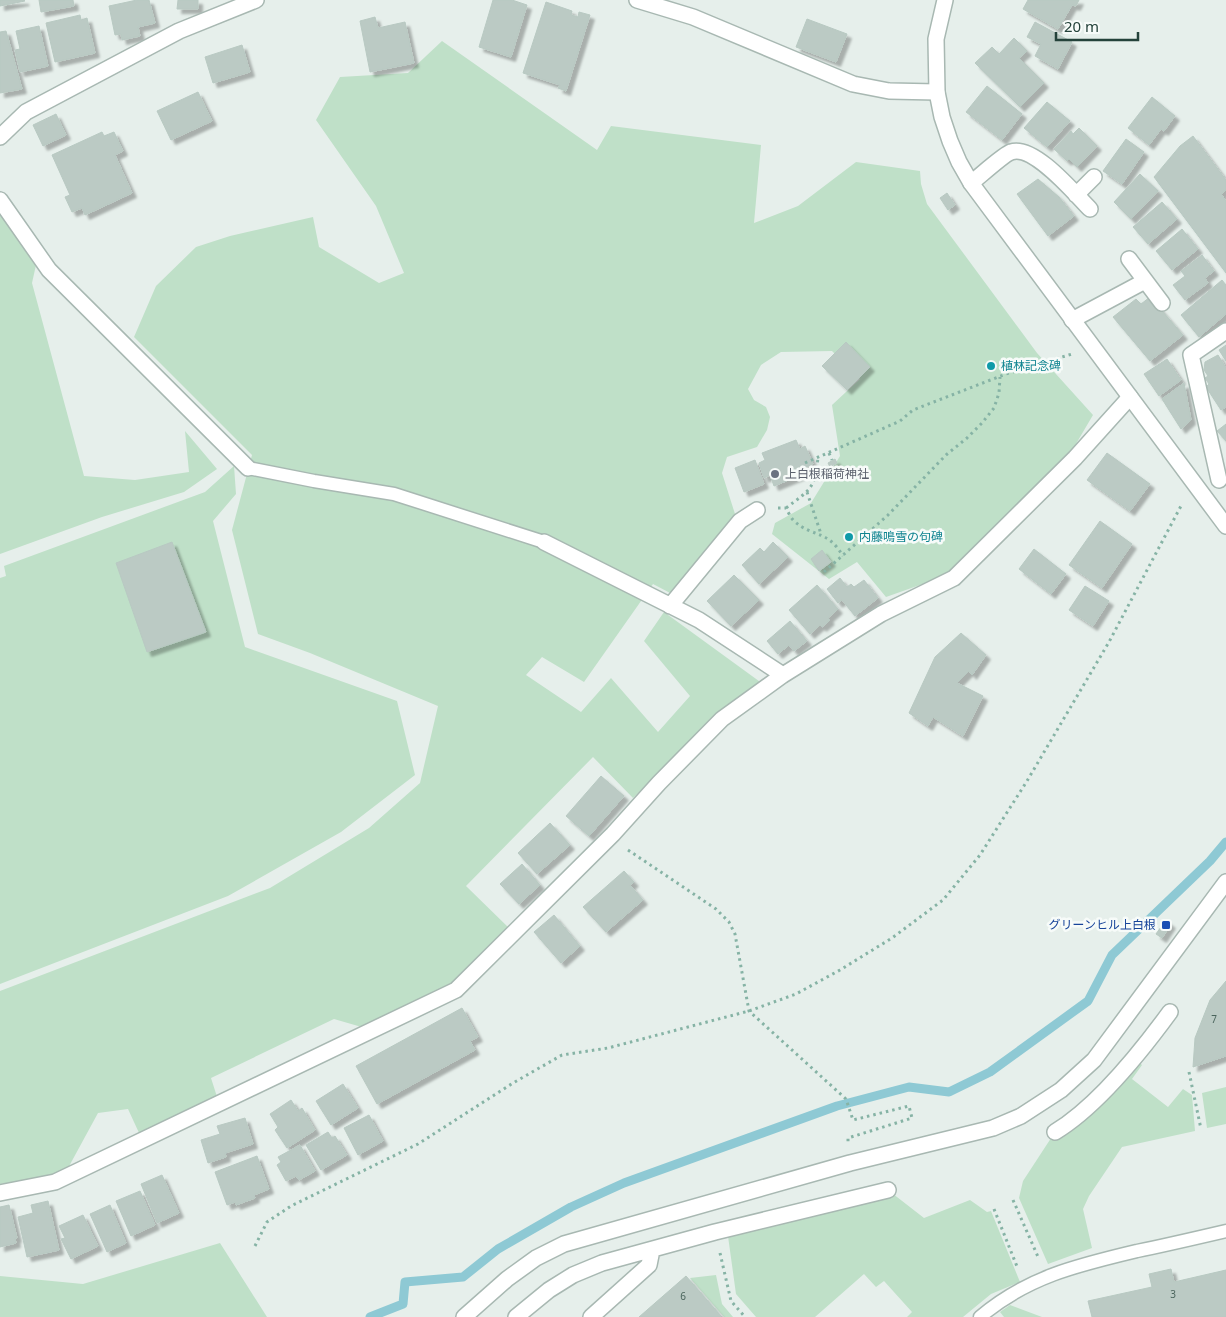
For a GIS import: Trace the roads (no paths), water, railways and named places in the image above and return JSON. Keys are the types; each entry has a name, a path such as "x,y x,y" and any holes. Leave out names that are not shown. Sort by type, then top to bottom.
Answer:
{"street":[{"path":"0,137 26,112 179,31 256,0"},
{"path":"637,0 693,18 853,84 889,91 937,92"},
{"path":"945,0 936,39 937,92 942,117 959,162 972,183 1072,320 1226,526"},
{"path":"972,183 1011,152 1023,151 1040,160 1090,210"},
{"path":"1076,195 1094,177"},
{"path":"0,200 49,270 248,468"},
{"path":"1129,259 1162,303"},
{"path":"1072,320 1145,281"},
{"path":"1198,488 1222,478 1191,355 1226,331"},
{"path":"0,1193 55,1182 456,990 613,834 722,718 783,675 881,614 954,578 1075,458 1130,397"},
{"path":"670,606 740,521 757,510"},
{"path":"544,542 699,620 783,675"},
{"path":"464,1317 507,1279 536,1258 564,1244 850,1163 993,1128 1021,1116 1061,1090 1094,1060 1226,882"},
{"path":"1054,1132 1089,1106 1144,1048 1170,1012"},
{"path":"516,1317 549,1290 573,1275 602,1264 715,1232 888,1190"},
{"path":"591,1317 649,1265 652,1250"}],"lane":[{"path":"248,468 394,494 544,542"},
{"path":"980,1317 999,1301 1022,1288 1078,1265 1226,1231"}],"waterway":[{"path":"370,1317 403,1304 405,1282 463,1277 498,1249 571,1207 624,1183 837,1106 909,1087 949,1092 990,1072 1088,1001 1112,955 1210,861 1226,842"}],"place":[{"name":"植林記念碑","path":"991,366"},
{"name":"上白根稲荷神社","path":"775,474"},
{"name":"内藤鳴雪の句碑","path":"849,537"},
{"name":"グリーンヒル上白根","path":"1166,925"}]}
